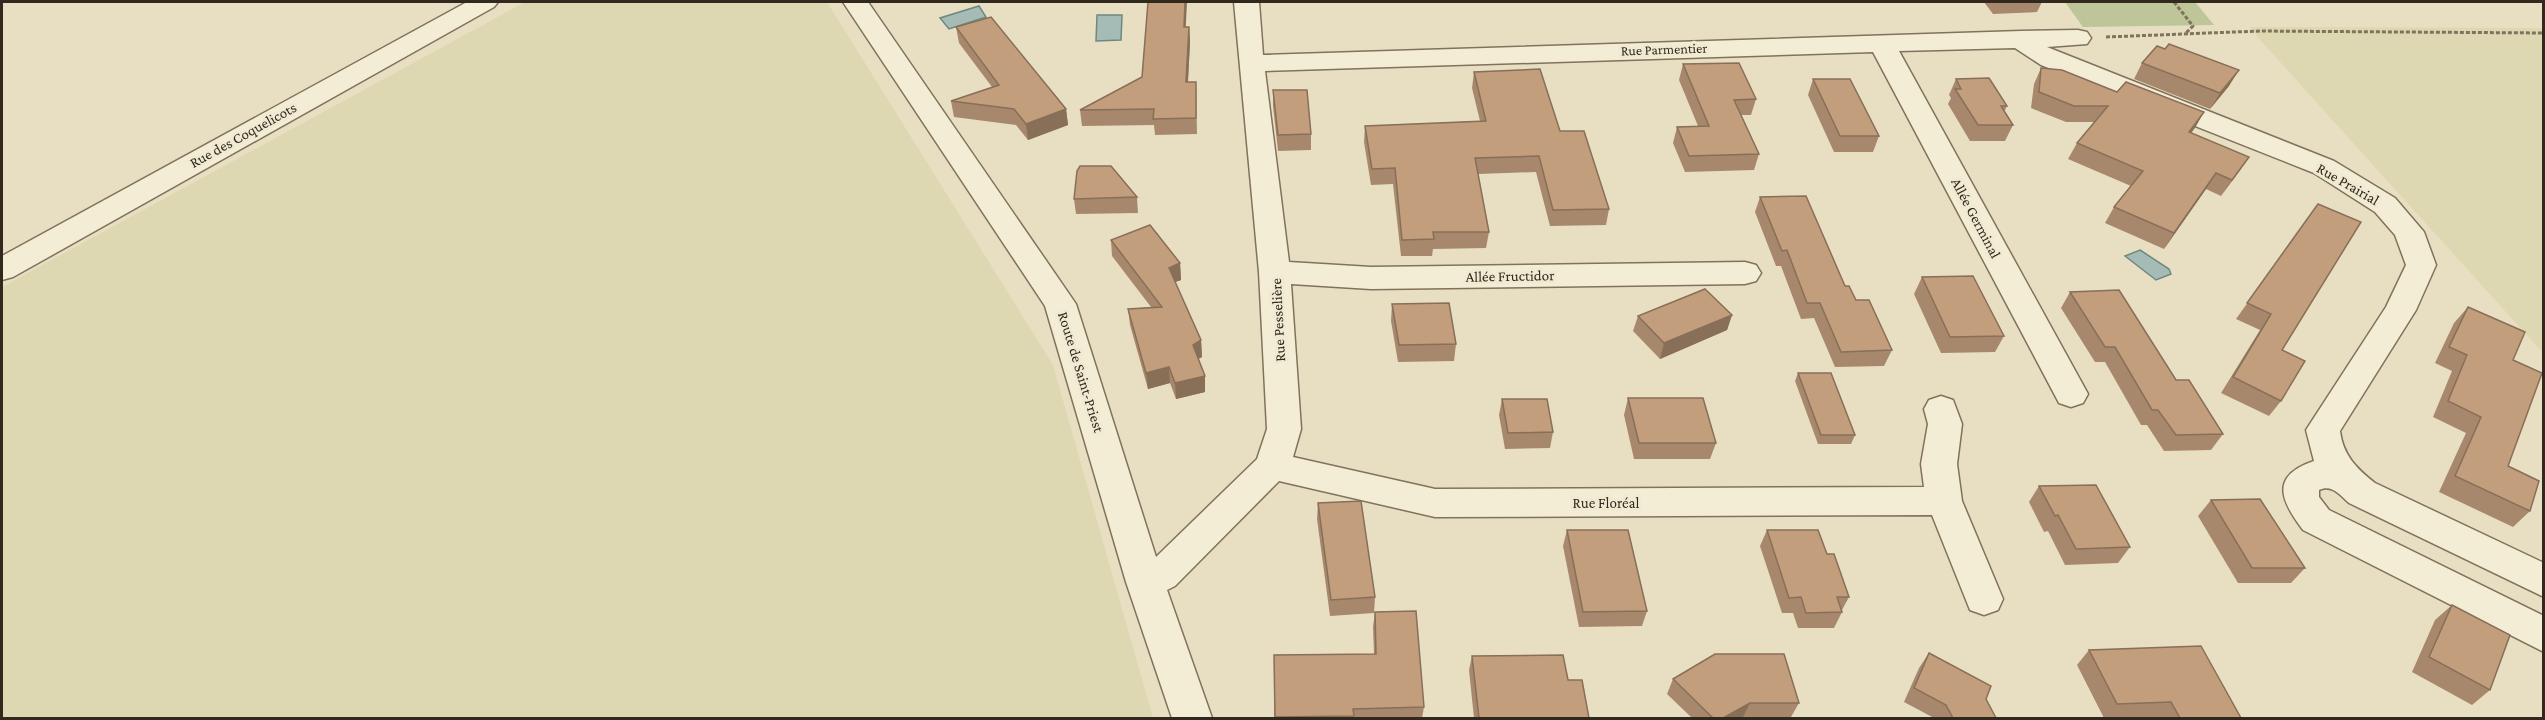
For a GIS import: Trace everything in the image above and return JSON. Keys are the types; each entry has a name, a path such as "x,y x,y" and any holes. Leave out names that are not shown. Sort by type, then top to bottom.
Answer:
{"street":[{"name":"Rue des Coquelicots","path":"2,269 485,2"},
{"name":"Route de Saint-Priest","path":"856,2 1060,304 1145,582 1192,718"},
{"name":"Rue Pesselière","path":"1145,582 1162,575 1272,466 1284,429 1275,272 1246,2"},
{"name":"Rue Parmentier","path":"1251,63 2078,38"},
{"name":"Rue Prairial","path":"2021,39 2032,50 2050,59 2324,167 2385,205 2409,232 2421,265 2400,310 2323,430 2324,448 2343,477 2362,493 2544,581"},
{"name":"Allée Germinal","path":"1881,43 2071,394"},
{"name":"Allée Fructidor","path":"1275,272 1371,278 1745,273"},
{"path":"1941,409 1945,424 1939,464 1944,501 1984,599"},
{"name":"Rue Floréal","path":"1272,466 1435,503 1944,501"},
{"path":"2343,477 2321,473 2302,483 2301,500 2316,520 2544,634"}],"path":[{"path":"2174,2 2193,26 2184,35"},
{"path":"2078,38 2260,31 2544,33"}],"shaded area":[{"path":"525,2 827,2 1053,365 1153,718 2,718 2,287"},
{"path":"2250,27 2543,28 2543,353 2261,41"}],"green space":[{"path":"2065,2 2195,2 2214,25 2083,27"}],"water":[{"path":"979,6 986,17 949,29 940,18"},
{"path":"1097,15 1122,15 1121,40 1096,41"},
{"path":"2140,250 2169,269 2171,274 2156,280 2125,256"}],"building":[{"path":"1148,2 1185,2 1184,27 1189,27 1186,82 1196,82 1196,118 1153,119 1154,109 1080,110 1142,77"},
{"path":"991,17 1066,109 1026,124 1014,109 951,101 999,85 956,27"},
{"path":"2169,44 2239,70 2220,93 2142,63 2157,46 2165,49"},
{"path":"1739,63 1756,99 1734,100 1759,154 1689,156 1677,127 1709,126 1683,64"},
{"path":"2041,68 2062,70 2117,92 2126,82 2204,112 2189,132 2249,157 2232,180 2216,173 2174,233 2114,207 2143,171 2077,143 2108,106 2074,106 2039,92"},
{"path":"1540,69 1560,131 1584,131 1609,209 1553,210 1539,156 1475,158 1489,232 1433,232 1434,239 1402,240 1395,168 1372,169 1365,126 1486,121 1474,72"},
{"path":"1989,78 2007,106 2001,106 2013,125 1978,125 1955,89 1961,89 1956,79"},
{"path":"1813,79 1850,79 1879,136 1840,136"},
{"path":"1273,90 1307,90 1311,134 1278,135"},
{"path":"1080,166 1111,166 1137,197 1074,199 1077,171"},
{"path":"1806,196 1845,286 1849,286 1856,300 1869,300 1892,350 1841,352 1820,303 1807,303 1787,250 1782,251 1760,197"},
{"path":"2318,204 2361,222 2282,350 2305,361 2281,401 2233,377 2271,314 2247,303"},
{"path":"1150,225 1180,263 1169,268 1201,340 1193,345 1205,376 1175,383 1169,367 1146,373 1128,309 1162,307 1111,240"},
{"path":"1973,276 2004,336 1950,337 1922,277"},
{"path":"1705,289 1732,315 1664,343 1638,316"},
{"path":"2119,290 2176,380 2189,380 2223,434 2176,435 2158,410 2152,410 2115,347 2105,347 2070,292"},
{"path":"1449,303 1456,344 1399,345 1392,304"},
{"path":"2468,307 2525,332 2513,360 2542,373 2508,466 2539,481 2530,511 2455,476 2481,417 2448,401 2467,355 2449,347"},
{"path":"1798,373 1831,373 1855,435 1821,435"},
{"path":"1628,398 1703,398 1716,443 1639,443"},
{"path":"1502,399 1547,399 1553,432 1508,433"},
{"path":"2096,485 2130,547 2076,549 2039,486"},
{"path":"2260,499 2305,568 2252,568 2211,500"},
{"path":"1361,501 1375,597 1331,600 1318,503"},
{"path":"1567,530 1628,530 1647,611 1583,612"},
{"path":"1767,530 1818,530 1827,554 1834,554 1849,597 1837,597 1842,612 1806,613 1801,597 1789,598"},
{"path":"2452,605 2510,635 2490,690 2429,657"},
{"path":"1416,611 1424,707 1353,709 1354,716 1275,717 1274,655 1376,654 1375,612"},
{"path":"2201,646 2241,718 2180,718 2171,702 2117,704 2089,650"},
{"path":"1929,653 1991,686 1986,699 1996,718 1953,718 1946,705 1914,688"},
{"path":"1715,654 1784,654 1799,703 1750,703 1723,718 1713,718 1673,679"},
{"path":"1563,655 1568,680 1582,680 1589,718 1479,718 1472,656"}]}
